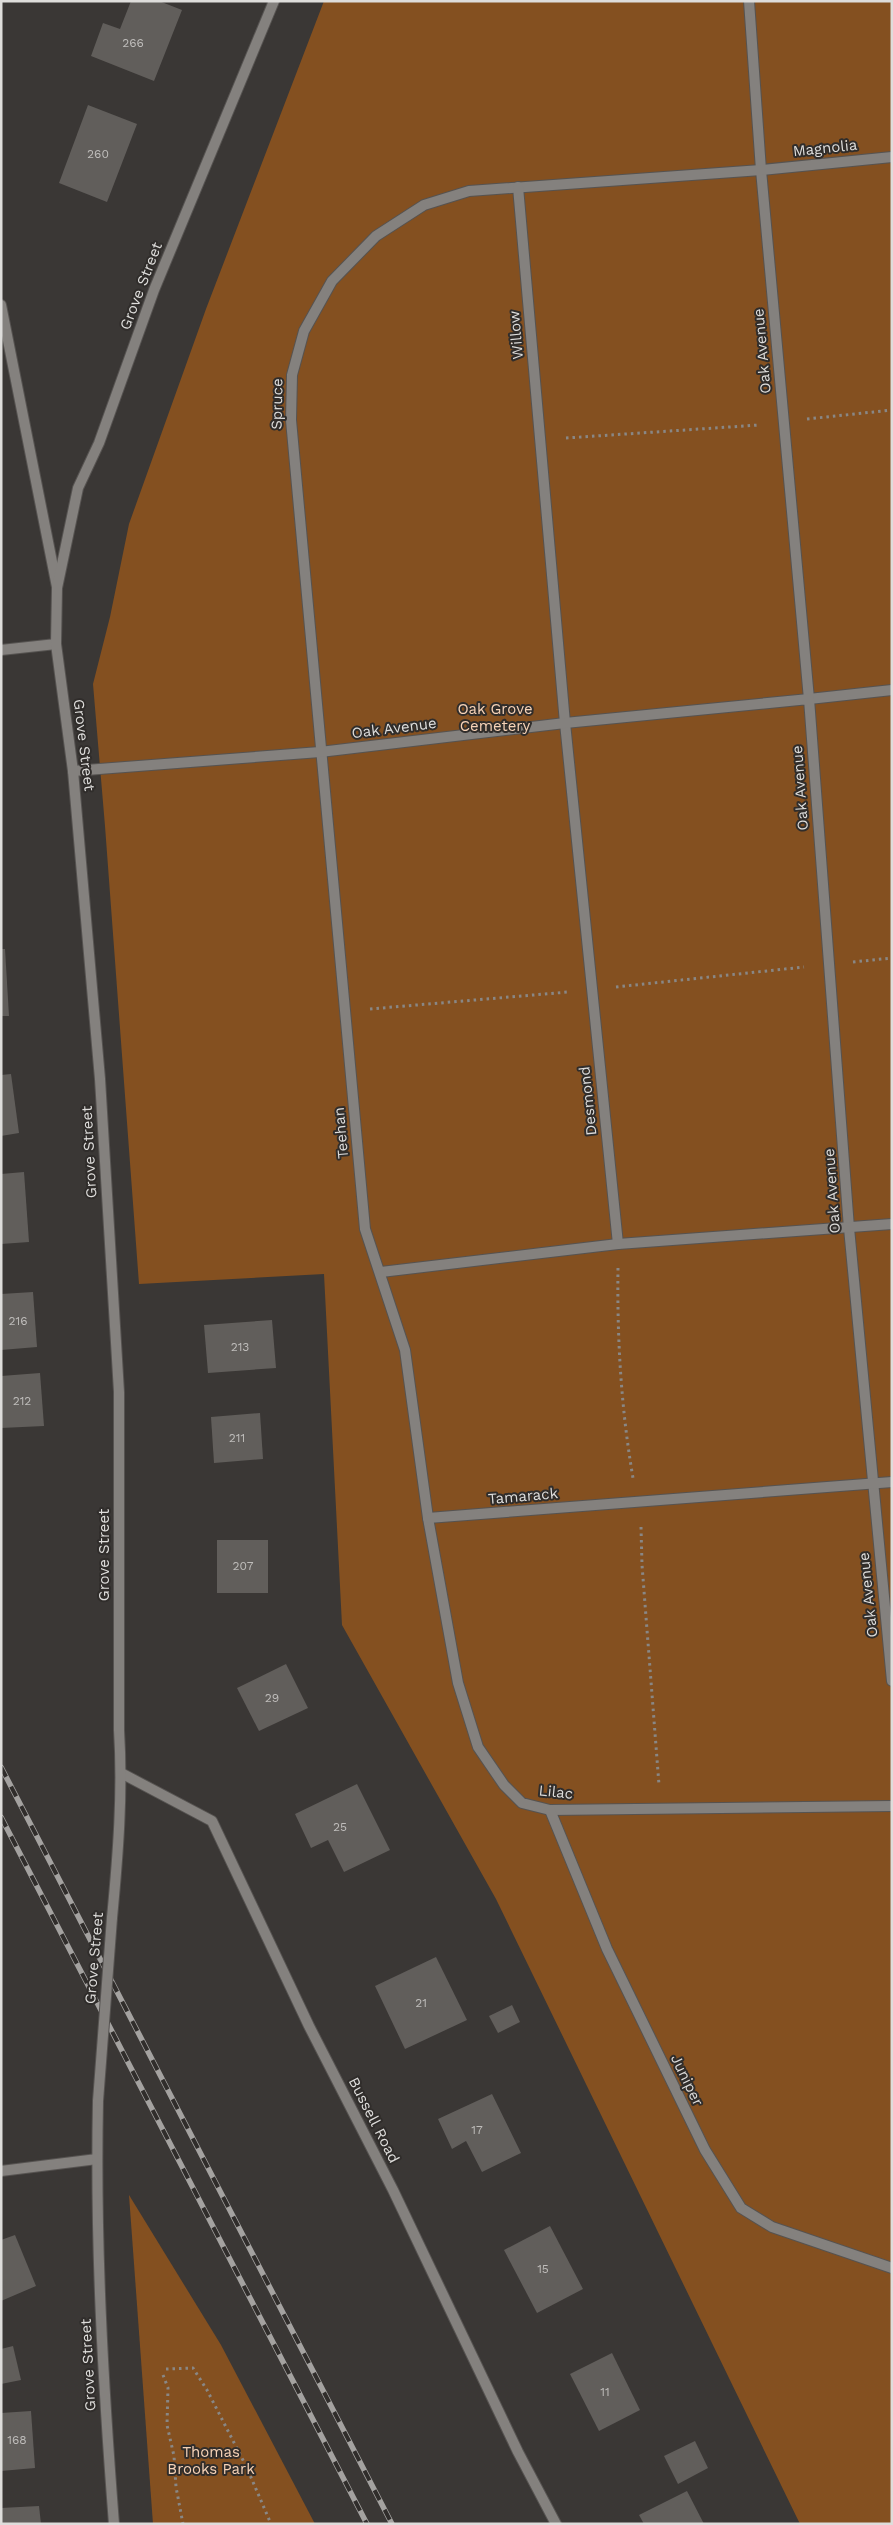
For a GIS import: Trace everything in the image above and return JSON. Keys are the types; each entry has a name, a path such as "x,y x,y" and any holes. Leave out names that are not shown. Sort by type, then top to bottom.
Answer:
{"street":[{"name":"Grove Street","path":"114,2524 102,2375 97,2159 98,2101 118,1855 122,1774 119,1730 119,1392 100,1079 73,771 56,644 57,588 78,488 99,443 154,290 274,1"},
{"name":"Oak Avenue","path":"749,1 760,170 808,699 850,1228 872,1484 892,1681"},
{"name":"Magnolia","path":"760,170 892,157"},
{"path":"518,187 760,170"},
{"name":"Willow","path":"518,187 565,723"},
{"name":"Spruce","path":"320,752 291,420 292,376 304,331 332,280 376,236 424,205 469,191 518,187"},
{"name":"Grove Street","path":"1,305 57,588"},
{"path":"1,650 56,644"},
{"name":"Oak Avenue","path":"73,771 320,752 565,723 892,690"},
{"name":"Desmond","path":"565,723 618,1244"},
{"name":"Teehan","path":"320,752 365,1229 381,1272"},
{"path":"428,1518 405,1350 381,1272 618,1244 892,1224"},
{"name":"Tamarack","path":"428,1518 892,1482"},
{"name":"Lilac","path":"428,1518 458,1684 478,1747 504,1785 522,1802 550,1810 892,1806"},
{"name":"Bussell Road","path":"122,1774 212,1821 309,2026 393,2190 518,2452 556,2524"},
{"name":"Juniper","path":"550,1810 607,1949 705,2150 741,2208 772,2227 892,2268"},
{"path":"1,2170 97,2159"}],"path":[{"path":"540,440 697,430 892,410"},
{"path":"345,1011 592,989 892,958"},
{"path":"618,1244 617,1324 625,1432 639,1501 642,1565 662,1809"},
{"path":"166,2369 193,2368 207,2390 247,2468 271,2524"},
{"path":"162,2375 168,2388 168,2425 183,2524"}],"green space":[{"name":"Oak Grove Cemetery","path":"324,1 892,1 892,2524 800,2524 496,1899 342,1625 324,1274 139,1284 93,684 110,617 129,524 206,309"},
{"name":"Thomas Brooks Park","path":"129,2195 221,2345 315,2524 153,2524"}],"building":[{"path":"131,1 159,1 182,10 154,81 91,56 103,23 120,29"},
{"path":"88,105 137,124 107,202 59,183"},
{"path":"1,949 5,949 9,1016 1,1016"},
{"path":"11,1074 19,1133 1,1136 1,1075"},
{"path":"24,1172 29,1242 1,1244 1,1174"},
{"path":"33,1292 37,1347 1,1350 1,1294"},
{"path":"272,1320 276,1368 208,1373 204,1325"},
{"path":"40,1373 44,1426 1,1428 1,1376"},
{"path":"260,1413 263,1459 214,1463 211,1417"},
{"path":"217,1540 268,1540 268,1593 217,1593"},
{"path":"286,1664 308,1708 259,1731 237,1688"},
{"path":"357,1784 390,1850 344,1872 328,1840 311,1848 295,1814"},
{"path":"436,1957 467,2020 405,2049 375,1986"},
{"path":"512,2005 520,2022 498,2033 489,2016"},
{"path":"492,2094 521,2153 482,2172 466,2141 452,2149 438,2119"},
{"path":"550,2226 583,2289 537,2313 504,2250"},
{"path":"15,2235 36,2286 1,2301 1,2240"},
{"path":"13,2346 21,2380 1,2384 1,2349"},
{"path":"612,2353 640,2410 599,2431 570,2374"},
{"path":"31,2411 35,2468 1,2471 1,2413"},
{"path":"695,2441 708,2468 678,2484 664,2456"},
{"path":"687,2491 704,2524 644,2524 639,2515"},
{"path":"39,2506 41,2524 1,2524 1,2508"}],"railway":[{"path":"1,1767 392,2524"},
{"path":"1,1817 367,2524"}]}
